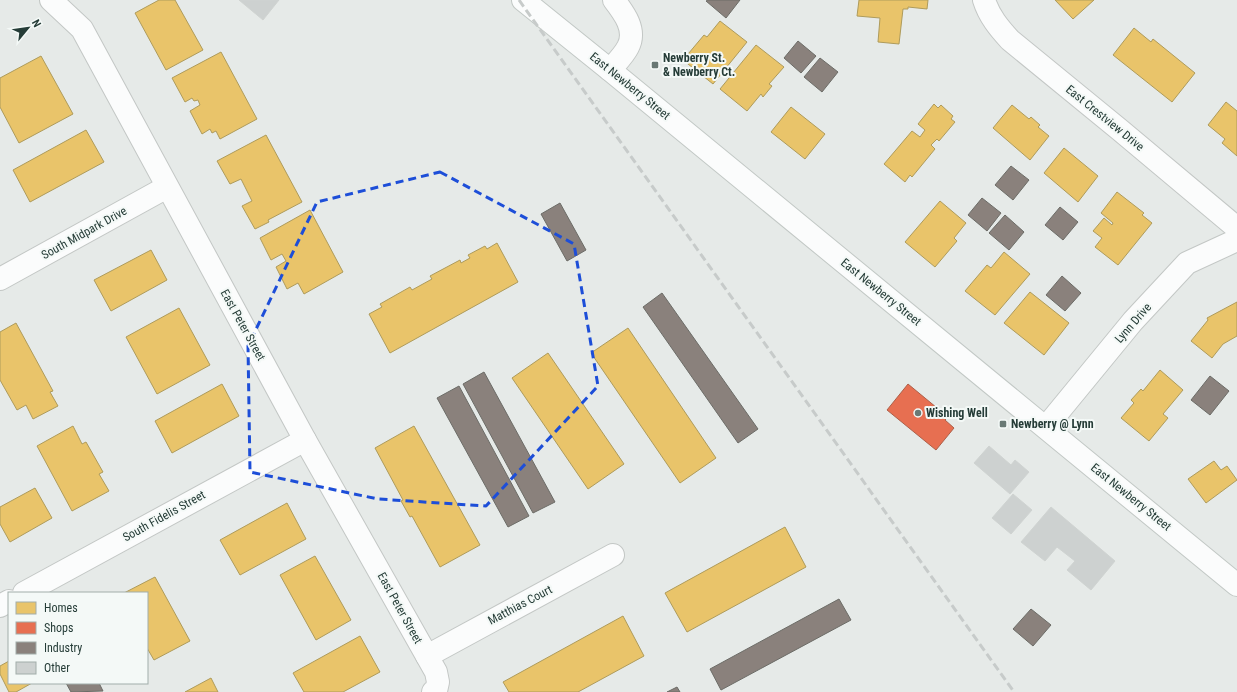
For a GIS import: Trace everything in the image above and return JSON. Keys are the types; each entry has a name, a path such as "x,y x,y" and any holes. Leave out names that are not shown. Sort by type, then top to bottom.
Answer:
{"street":[{"name":"East Peter Street","path":"51,0 82,29 305,440 436,672 438,682 436,691 433,692"},
{"name":"East Newberry Street","path":"523,0 1237,585"},
{"path":"610,70 628,47 631,29 614,0"},
{"name":"East Crestview Drive","path":"984,0 988,12 1010,40 1237,228"},
{"name":"South Midpark Drive","path":"0,279 167,187"},
{"name":"Lynn Drive","path":"1046,427 1133,321 1187,263 1237,240"},
{"name":"South Fidelis Street","path":"26,592 305,440"},
{"name":"Matthias Court","path":"427,656 613,555"}],"highlighted area":[{"path":"440,172 574,244 598,386 486,506 378,499 250,472 248,346 317,202"}],"building: Homes":[{"path":"159,0 175,0 203,50 166,70 135,13"},
{"path":"859,0 928,0 927,9 908,7 908,9 903,9 899,44 878,42 880,18 857,16"},
{"path":"1055,0 1094,0 1073,19"},
{"path":"720,21 747,42 713,84 683,60 704,35 707,37"},
{"path":"1134,28 1151,42 1153,39 1195,73 1172,102 1113,55"},
{"path":"756,45 784,67 769,84 772,86 763,97 761,94 747,111 720,89"},
{"path":"221,52 257,119 220,139 216,131 212,133 210,129 202,134 190,111 200,105 198,100 194,101 192,98 185,102 172,78"},
{"path":"41,56 73,114 19,143 0,107 0,78"},
{"path":"1226,102 1237,111 1237,156 1222,143 1225,139 1208,125"},
{"path":"934,104 938,108 941,105 953,116 951,119 955,122 939,141 937,139 931,145 935,149 912,177 910,175 905,182 884,164 912,131 920,137 925,130 918,124"},
{"path":"1012,105 1029,119 1031,117 1040,125 1038,127 1049,136 1030,160 993,128"},
{"path":"791,107 825,134 805,159 771,132"},
{"path":"86,130 104,162 30,202 13,170"},
{"path":"266,135 302,202 268,220 269,222 255,229 242,206 252,201 241,179 230,184 217,161"},
{"path":"1064,148 1098,176 1078,202 1044,173"},
{"path":"1117,192 1144,213 1142,215 1152,223 1118,265 1095,247 1102,238 1093,231 1104,218 1112,225 1113,223 1101,213"},
{"path":"940,201 966,223 954,238 957,241 935,267 905,242"},
{"path":"310,210 343,272 304,294 298,283 287,289 276,267 286,261 282,254 271,260 260,238"},
{"path":"497,243 518,282 390,353 369,314 382,307 380,304 410,287 412,290 432,279 430,276 460,260 461,263 470,258 468,255 485,246 487,249"},
{"path":"151,250 167,280 111,311 94,280"},
{"path":"1004,252 1030,274 995,315 965,291 987,265 991,268"},
{"path":"1030,292 1069,323 1044,355 1004,323"},
{"path":"1237,302 1237,336 1223,344 1212,358 1191,341 1208,320 1207,318"},
{"path":"179,308 210,365 157,394 126,337"},
{"path":"16,323 53,391 50,392 58,406 33,419 26,405 17,410 0,380 0,332"},
{"path":"628,328 716,458 680,483 591,353"},
{"path":"548,353 624,464 588,489 512,378"},
{"path":"1160,370 1183,390 1163,414 1168,418 1149,441 1121,418 1134,403 1131,400 1141,389 1143,391"},
{"path":"222,384 239,416 172,453 155,421"},
{"path":"73,426 82,444 86,442 103,472 99,474 109,491 72,511 37,446"},
{"path":"414,426 480,545 440,567 412,516 410,517 401,501 403,500 375,448"},
{"path":"1214,461 1221,470 1227,466 1237,480 1206,503 1188,479"},
{"path":"35,488 52,518 10,542 0,524 0,507"},
{"path":"287,503 306,539 240,575 220,540"},
{"path":"785,527 806,567 687,632 665,593"},
{"path":"315,556 351,620 316,640 280,575"},
{"path":"155,577 190,641 154,660 148,650 148,592 126,592"},
{"path":"623,616 644,656 578,692 509,692 503,682"},
{"path":"360,636 380,672 343,692 304,692 293,673"},
{"path":"8,662 8,684 30,684 16,692 9,692 0,674 0,666"},
{"path":"211,678 218,692 185,692"}],"building: Shops":[{"name":"Wishing Well","path":"908,384 948,417 945,420 954,428 936,450 887,410"}],"building: Industry":[{"path":"740,0 726,18 706,1"},
{"path":"798,41 816,56 801,73 784,58"},
{"path":"820,58 838,72 822,92 804,77"},
{"path":"1011,166 1029,180 1013,200 995,185"},
{"path":"982,198 1001,213 987,231 968,215"},
{"path":"560,203 586,250 567,261 541,214"},
{"path":"1060,207 1078,222 1063,240 1045,225"},
{"path":"1005,215 1024,232 1009,250 989,233"},
{"path":"1062,276 1081,293 1065,311 1046,295"},
{"path":"662,293 758,429 738,443 643,307"},
{"path":"484,372 555,502 533,513 463,384"},
{"path":"1210,376 1229,391 1210,415 1191,400"},
{"path":"459,386 529,516 508,527 437,398"},
{"path":"839,599 851,620 721,690 710,669"},
{"path":"1031,609 1051,625 1033,646 1013,629"},
{"path":"67,684 100,684 103,691 71,692"},
{"path":"677,687 680,692 667,692"}],"building: Other":[{"path":"239,0 279,0 263,20"},
{"path":"989,446 1011,465 1015,460 1029,472 1010,494 974,463"},
{"path":"1013,494 1032,510 1011,534 992,518"},
{"path":"1051,507 1115,561 1091,590 1067,570 1075,561 1057,547 1045,561 1021,542"}],"railway":[{"path":"519,0 1014,692"}],"place":[{"name":"Newberry St. & Newberry Ct.","path":"655,65"},
{"name":"Wishing Well","path":"918,413"},
{"name":"Newberry @ Lynn","path":"1003,424"}]}
